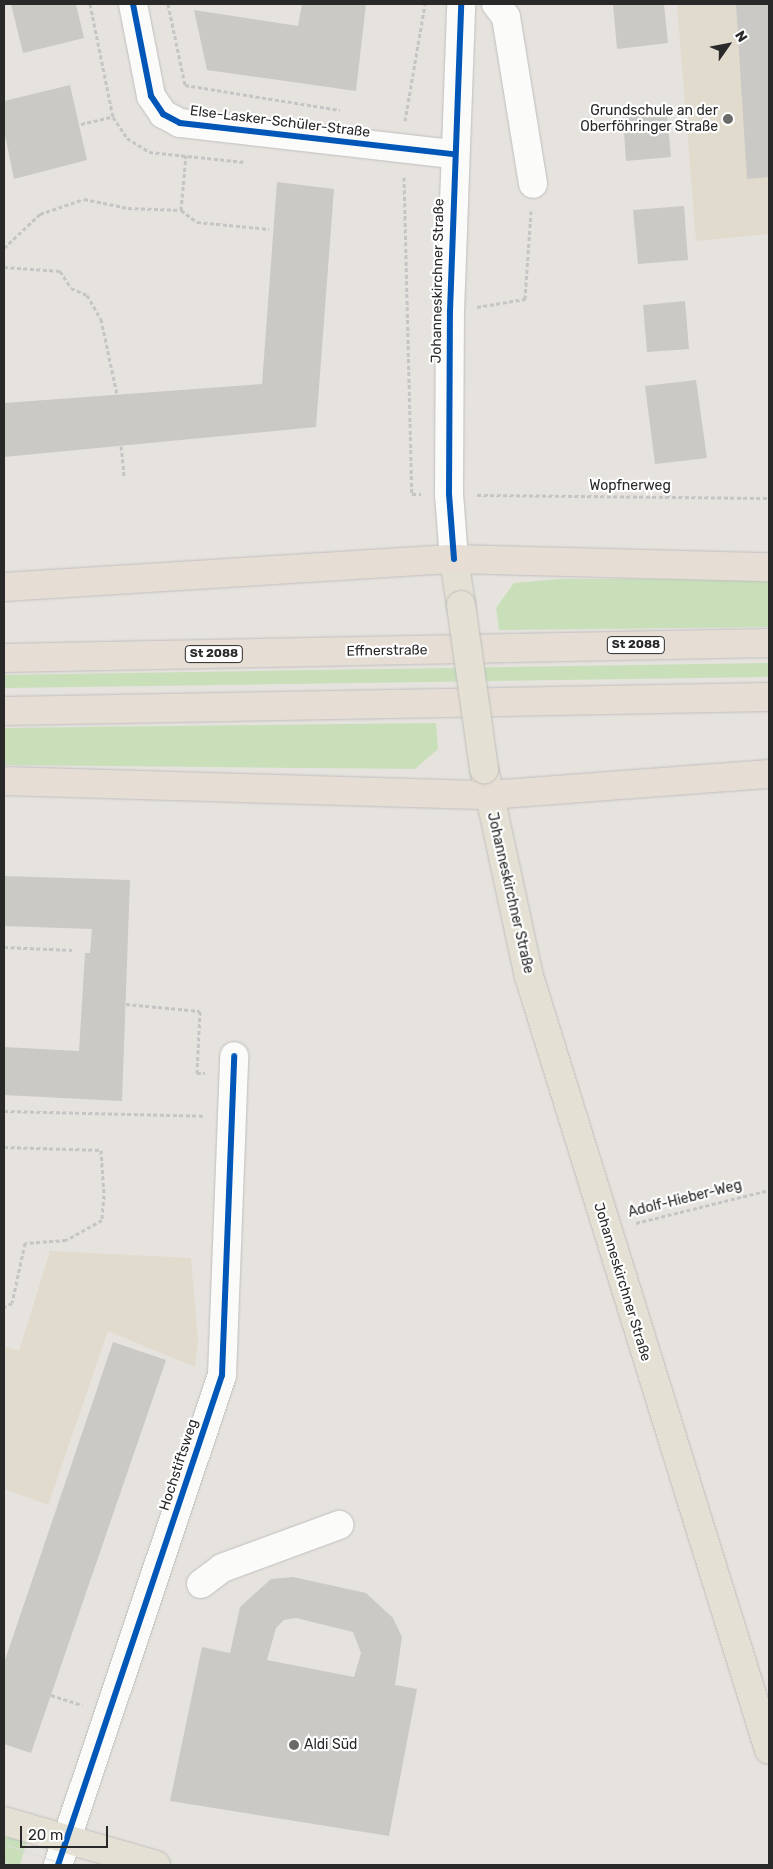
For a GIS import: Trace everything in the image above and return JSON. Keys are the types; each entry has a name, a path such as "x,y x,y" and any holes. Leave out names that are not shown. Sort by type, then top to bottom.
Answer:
{"highway":[{"path":"4,587 454,559 769,567"},
{"name":"Effnerstraße","path":"4,658 769,644"},
{"path":"4,711 769,697"},
{"path":"4,781 486,782 769,774"}],"main road":[{"name":"Johanneskirchner Straße","path":"454,559 486,782 529,976 606,1230 769,1750"},
{"path":"4,1820 156,1865"}],"street":[{"name":"Else-Lasker-Schüler-Straße","path":"133,4 151,96 163,114 188,124 453,154"},
{"name":"Johanneskirchner Straße","path":"454,559 449,494 450,312 453,154 461,4"},
{"path":"496,4 506,17 533,184"},
{"name":"Hochstiftsweg","path":"58,1865 222,1375 234,1066"},
{"path":"201,1584 222,1568 339,1525"}],"path":[{"path":"90,4 113,117 127,138 149,152 255,163"},
{"path":"168,4 186,86 348,111"},
{"path":"425,4 405,120 404,149 412,494 449,494"},
{"path":"81,124 113,117"},
{"path":"395,119 405,120"},
{"path":"181,210 188,124"},
{"path":"394,176 404,177"},
{"path":"450,312 525,299 533,184"},
{"path":"4,248 40,214 84,199 128,208 181,210 197,222 269,229"},
{"path":"4,267 60,271 71,288 87,295 101,319 117,394"},
{"path":"121,446 124,477"},
{"path":"4,947 72,950"},
{"path":"126,1004 200,1011 197,1073 234,1066"},
{"path":"4,1111 232,1117"},
{"path":"4,1147 101,1150 104,1196 102,1220 66,1240 25,1243 12,1303 4,1307"}],"shaded area":[{"name":"Grundschule an der Oberföhringer Straße","path":"677,4 769,4 769,234 696,241"},
{"path":"50,1251 191,1258 198,1341 195,1367 108,1331 48,1505 4,1489 4,1346 19,1351"}],"green space":[{"path":"559,579 769,579 769,627 499,630 496,608 514,583"},
{"path":"769,663 769,677 4,688 4,675"},
{"path":"436,723 438,749 415,769 4,765 4,728"},
{"path":"4,1833 27,1841 20,1865 4,1865"}],"building":[{"path":"11,4 76,4 84,38 23,53"},
{"path":"302,4 366,4 356,91 207,70 194,10 298,26"},
{"path":"613,4 664,4 668,43 617,49"},
{"path":"736,4 769,4 769,177 747,179"},
{"path":"70,85 87,160 14,179 4,130 4,101"},
{"path":"667,114 671,157 626,161 623,117"},
{"path":"277,182 334,189 316,427 4,457 4,403 262,384"},
{"path":"684,206 688,260 638,264 633,210"},
{"path":"685,301 689,349 647,352 643,305"},
{"path":"696,380 707,458 655,464 645,386"},
{"path":"4,876 130,880 122,1101 4,1095 4,1047 79,1051 85,953 90,953 92,929 4,926"},
{"path":"113,1342 166,1360 31,1753 4,1744 4,1663"},
{"name":"Aldi Süd","path":"293,1577 366,1593 393,1618 402,1637 395,1685 417,1689 389,1836 170,1801 202,1647 230,1653 240,1607 271,1579","holes":["296,1618 353,1632 361,1653 354,1677 267,1660 276,1628 284,1620"]}],"tram line":[{"path":"4,1844 66,1865"},
{"path":"4,1862 14,1865"}],"cycle path":[{"path":"133,4 151,96 163,114 180,123 453,154"},
{"path":"454,559 449,494 450,311 461,4"},
{"path":"58,1865 222,1375 234,1056"}],"place":[{"name":"Grundschule an der Oberföhringer Straße","path":"728,119"},
{"name":"Aldi Süd","path":"294,1745"}]}
